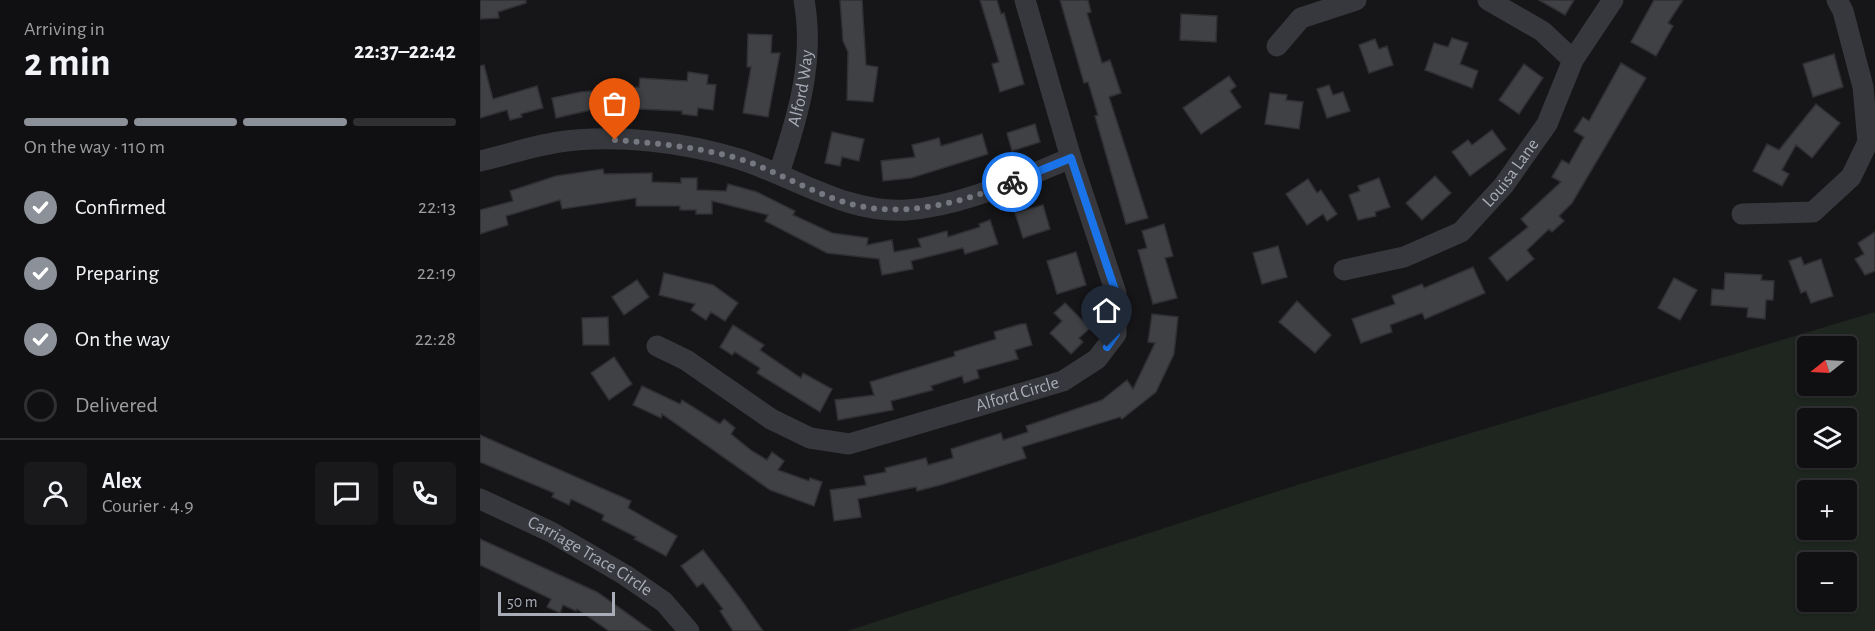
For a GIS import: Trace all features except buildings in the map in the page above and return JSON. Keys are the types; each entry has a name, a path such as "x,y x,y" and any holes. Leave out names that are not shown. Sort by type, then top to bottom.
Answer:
{"street":[{"name":"Alford Way","path":"779,173 804,92 808,55 804,0"},
{"name":"Alford Circle","path":"657,346 686,360 771,419 810,438 849,444 1063,381 1097,359 1116,334 1116,293 1071,158 1025,0"},
{"path":"1277,46 1300,18 1356,0"},
{"path":"1488,0 1542,31 1573,60"},
{"name":"Louisa Lane","path":"1344,270 1404,256 1461,232 1504,185 1546,124 1573,60 1613,0"},
{"path":"1742,214 1812,212 1851,177 1868,142 1863,87 1843,11 1837,0"},
{"path":"480,161 560,142 615,140 703,150 779,173 846,203 878,209 906,210 936,206 1006,184 1071,158"},
{"name":"Carriage Trace Circle","path":"480,499 552,532 625,575 664,602 689,631"}],"shaded area":[{"path":"1875,312 1875,631 847,631 1297,485"}],"way so far":[{"path":"615,140 703,150 738,159 779,173 846,203 878,209 906,210 936,206 1012,182"}],"route":[{"path":"1012,182 1071,158 1116,293 1116,334 1107,347"}]}
